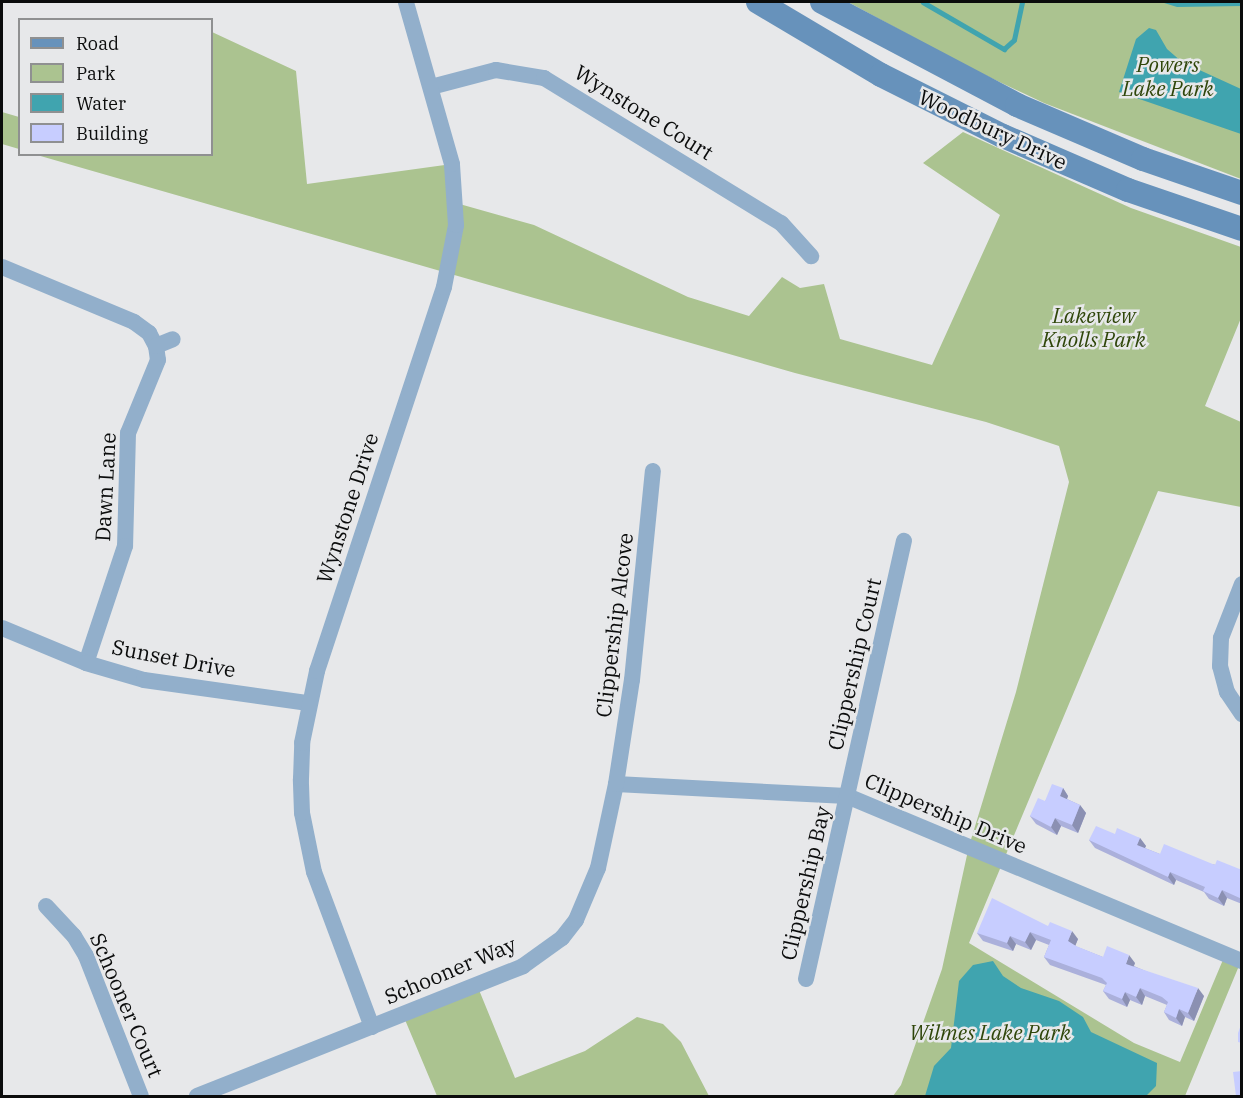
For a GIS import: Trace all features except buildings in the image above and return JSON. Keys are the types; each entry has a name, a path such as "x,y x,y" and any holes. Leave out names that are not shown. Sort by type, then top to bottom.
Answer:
{"main road":[{"name":"Woodbury Drive","path":"758,2 881,75 1003,136 1139,194 1242,229"},
{"name":"Woodbury Drive","path":"822,2 925,60 1027,110 1143,159 1242,193"}],"street":[{"name":"Wynstone Drive","path":"372,1027 322,902 307,842 301,778 308,703 444,287 456,225 452,164 406,2"},
{"name":"Wynstone Court","path":"430,87 496,70 544,78 781,223 811,256"},
{"path":"2,267 134,322 149,333 156,346 173,339"},
{"name":"Dawn Lane","path":"86,663 125,546 128,433 158,360 156,346"},
{"name":"Clippership Alcove","path":"616,784 632,680 653,471"},
{"name":"Clippership Court","path":"847,796 904,541"},
{"path":"1242,584 1221,638 1220,666 1227,692 1242,714"},
{"name":"Sunset Drive","path":"2,628 86,663 144,680 308,703"},
{"name":"Clippership Drive","path":"616,784 847,796 1242,962"},
{"name":"Schooner Way","path":"197,1096 524,966 562,938 576,921 598,868 616,784"},
{"name":"Clippership Bay","path":"806,979 847,796"},
{"name":"Schooner Court","path":"46,906 74,936 86,956 141,1096"}],"green space":[{"name":"Powers Lake Park","path":"848,2 1241,2 1241,179 1044,103 970,68"},
{"name":"Lakeview Knolls Park","path":"213,32 296,71 307,184 452,164 456,203 534,225 688,297 749,316 782,277 800,288 824,284 840,339 932,365 1000,215 923,163 963,132 1131,208 1241,247 1241,318 1205,406 1241,422 1241,507 1158,491 969,943 1134,1043 1180,1062 1225,955 1241,961 1185,1096 893,1096 901,1085 942,969 969,846 1016,692 1069,482 1059,446 986,422 795,373 40,156 213,156"},
{"path":"2,112 18,117 18,149 2,144"},
{"path":"477,985 515,1078 585,1051 637,1017 663,1024 681,1042 709,1096 437,1096 403,1015"}],"water":[{"path":"1161,2 1241,2 1241,6 1177,7"},
{"path":"1149,28 1156,30 1167,49 1182,62 1241,89 1241,134 1119,92 1136,39"},
{"name":"Wilmes Lake Park","path":"993,961 1003,976 1021,988 1059,1001 1083,1017 1091,1032 1157,1063 1156,1086 1146,1096 925,1096 934,1066 951,1048 959,981 973,965"}],"waterway":[{"path":"923,2 1004,49 1014,40 1022,2"}]}
